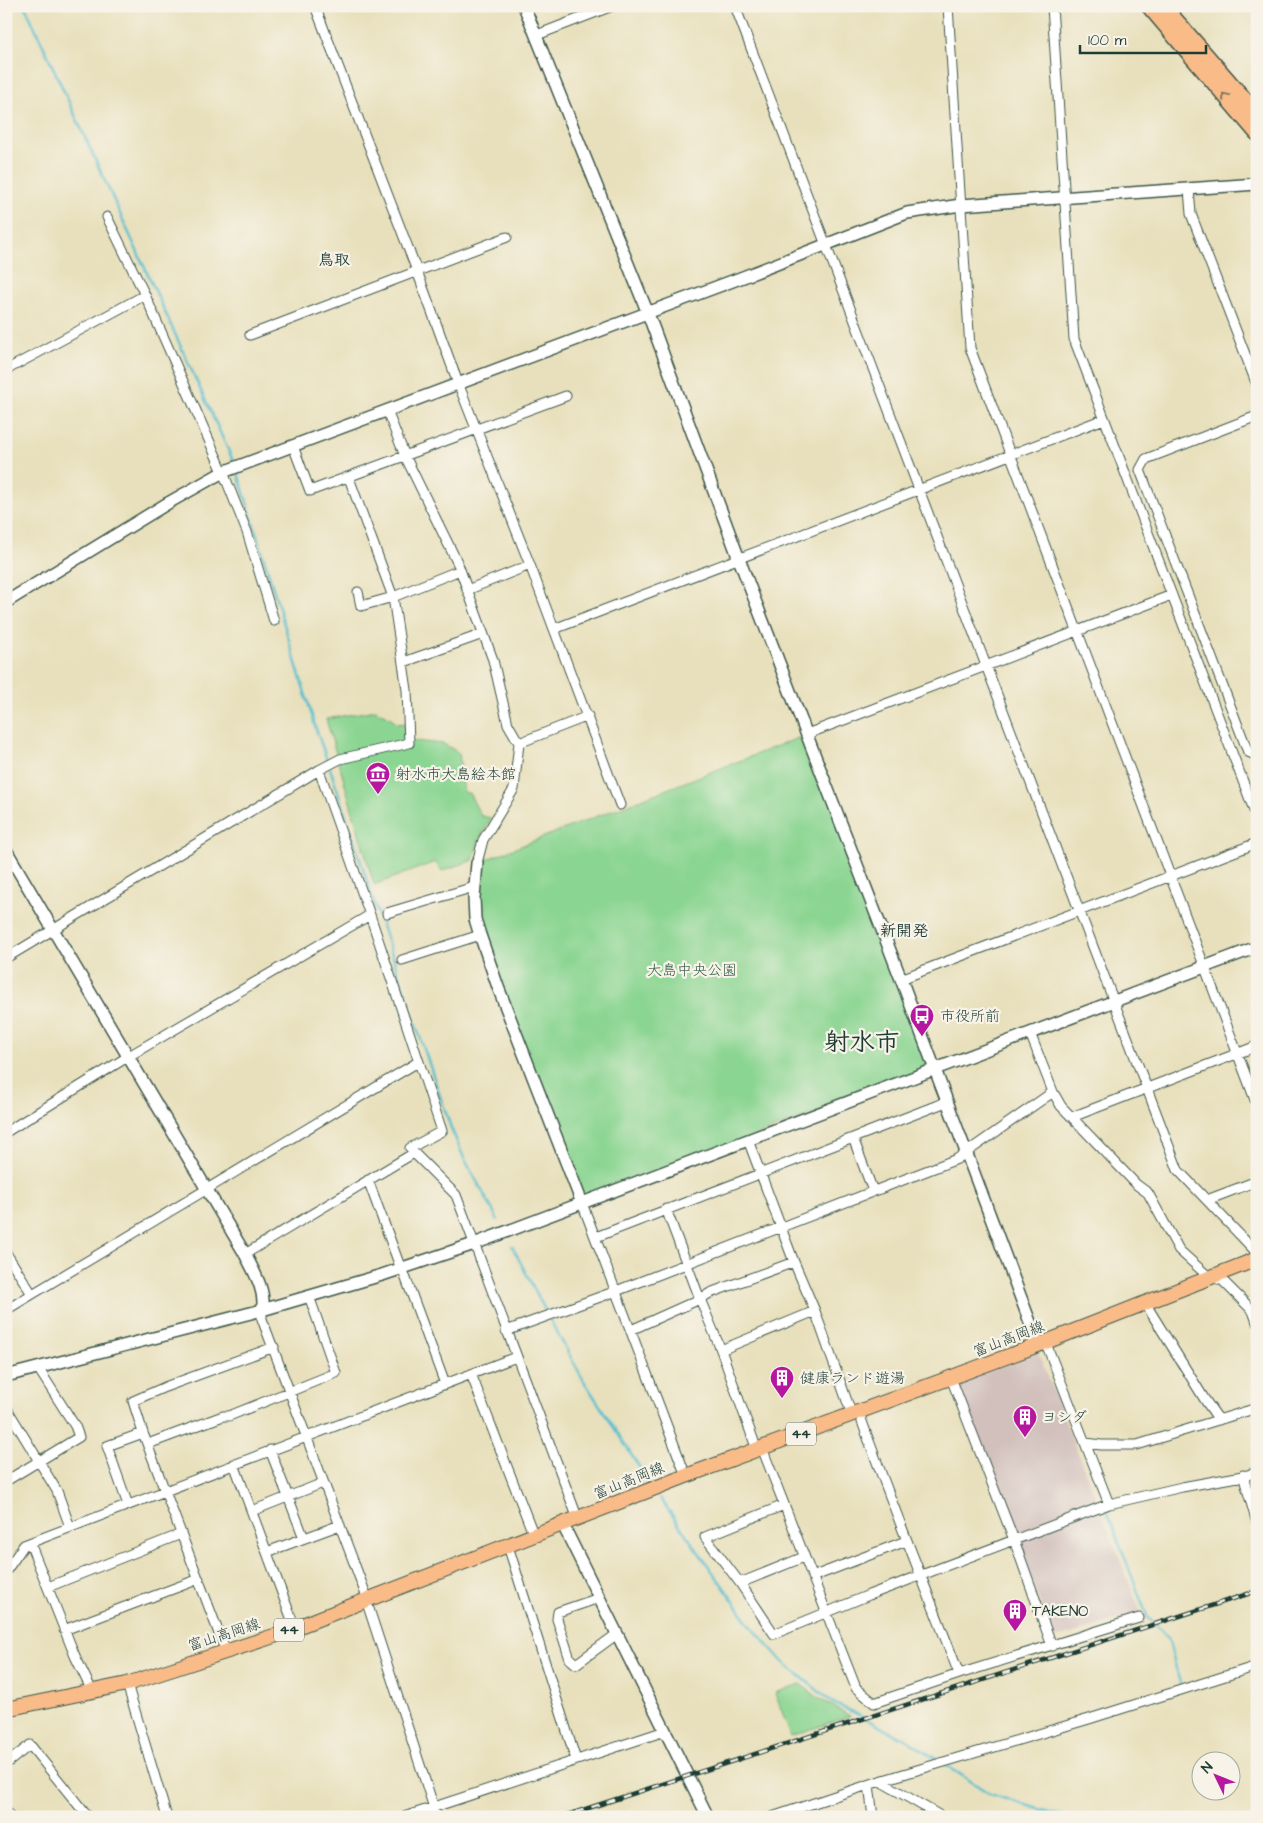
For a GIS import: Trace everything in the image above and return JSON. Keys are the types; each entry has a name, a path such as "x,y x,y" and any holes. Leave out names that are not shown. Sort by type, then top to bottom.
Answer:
{"highway":[{"path":"1149,6 1257,133"},
{"path":"1163,6 1257,114"}],"main road":[{"name":"富山高岡線","path":"6,1708 127,1684 295,1628 686,1476 1041,1344 1257,1258"}],"street":[{"path":"315,6 588,716 620,804"},
{"path":"524,6 647,311 739,559 901,979 1036,1338 1041,1344 1047,1346 1109,1504"},
{"path":"537,35 612,6"},
{"path":"735,6 1178,1170 1257,1253"},
{"path":"948,6 970,348 1257,1105"},
{"path":"1052,6 1074,339 1257,818"},
{"path":"6,602 168,503 223,472 907,213 961,205 1257,184"},
{"path":"1189,189 1190,214 1257,384"},
{"path":"107,217 145,295 223,472 247,532 274,621"},
{"path":"250,335 507,237"},
{"path":"6,370 145,295"},
{"path":"293,446 310,491 566,396"},
{"path":"387,411 405,456 460,570 493,660 508,724 519,743 514,790 483,840 477,862 474,887 475,919 501,996 596,1237 686,1476"},
{"path":"1257,416 1146,459 1140,470 1248,752 1257,756"},
{"path":"554,629 1104,419"},
{"path":"6,958 319,770 340,759 409,743 404,662 393,597 349,478"},
{"path":"467,590 530,565"},
{"path":"358,592 361,606 393,597 460,570"},
{"path":"807,734 1172,595"},
{"path":"404,662 483,634"},
{"path":"519,743 588,716"},
{"path":"319,770 370,915 442,1131 410,1148"},
{"path":"901,979 1257,843"},
{"path":"6,850 208,1188 245,1254 264,1302 262,1318 368,1600 368,1606 437,1817"},
{"path":"387,913 474,887"},
{"path":"6,1132 128,1056 370,915"},
{"path":"402,960 480,935"},
{"path":"6,1376 262,1310 474,1244 1257,947"},
{"path":"1030,1033 1053,1092 1062,1106 1137,1185 1148,1193 1179,1250 1209,1278 1222,1280 1254,1311 1257,1322"},
{"path":"1072,1117 1257,1046"},
{"path":"6,1310 418,1062"},
{"path":"506,1331 956,1159 1053,1092"},
{"path":"596,1237 946,1102"},
{"path":"853,1138 873,1191"},
{"path":"748,1140 794,1262 921,1575 959,1674"},
{"path":"245,1254 414,1153 456,1195 578,1519"},
{"path":"368,1180 445,1384"},
{"path":"1207,1200 1257,1181"},
{"path":"666,1209 759,1449 784,1505 856,1688 874,1703 959,1674 1139,1618"},
{"path":"6,1253 32,1294"},
{"path":"631,1330 710,1293 794,1262"},
{"path":"148,1444 223,1416 229,1416 336,1373 309,1296"},
{"path":"1145,1303 1219,1420"},
{"path":"721,1350 814,1311"},
{"path":"226,1652 143,1433 133,1401 165,1387 274,1347"},
{"path":"6,1571 24,1544 30,1544 165,1490 516,1357"},
{"path":"6,1481 79,1437 75,1426 38,1368"},
{"path":"471,1374 534,1536"},
{"path":"951,1378 1014,1540 1052,1646"},
{"path":"6,1407 57,1491 70,1527"},
{"path":"1086,1443 1137,1445 1257,1408"},
{"path":"128,1505 107,1446 143,1433"},
{"path":"270,1450 304,1538"},
{"path":"234,1464 295,1628"},
{"path":"784,1505 705,1537 740,1583 774,1634 921,1575 1109,1504 1257,1471"},
{"path":"1243,1475 1257,1522"},
{"path":"252,1511 323,1483"},
{"path":"267,1552 340,1525"},
{"path":"563,1525 708,1817"},
{"path":"48,1587 181,1534"},
{"path":"812,1577 906,1541"},
{"path":"30,1544 64,1630 92,1691"},
{"path":"508,1546 576,1760"},
{"path":"740,1583 804,1557"},
{"path":"64,1630 199,1579"},
{"path":"599,1598 558,1612 557,1619 570,1659 576,1664 617,1634"},
{"path":"772,1817 880,1781 1089,1719 1257,1666"},
{"path":"127,1684 168,1817"},
{"path":"404,1817 665,1730"},
{"path":"6,1764 30,1745 88,1817"},
{"path":"880,1781 942,1817"},
{"path":"870,1785 873,1817"},
{"path":"6,1812 10,1817"}],"shaded area":[{"path":"1038,1352 1141,1613 1054,1639 956,1384"}],"green space":[{"path":"376,710 391,718 397,724 405,723 406,740 444,744 459,753 464,793 469,793 481,816 491,818 479,840 473,860 442,871 435,862 374,885 326,719"},
{"name":"大島中央公園","path":"806,735 933,1069 583,1201 476,919 477,863"},
{"path":"800,1684 820,1699 850,1716 791,1736 775,1693"}],"waterway":[{"path":"25,6 235,465"},
{"path":"237,470 328,763"},
{"path":"330,768 451,1128 464,1158 498,1220"},
{"path":"512,1246 546,1312"},
{"path":"550,1320 584,1381 647,1479"},
{"path":"660,1498 752,1627 782,1661 833,1703 904,1738 939,1761"},
{"path":"1106,1508 1147,1616 1168,1638 1181,1687"},
{"path":"946,1765 990,1794 1065,1817"}],"railway":[{"path":"561,1817 1257,1591"}],"place":[{"name":"射水市大島絵本館","path":"378,795"},
{"name":"市役所前","path":"922,1037"},
{"name":"健康ランド遊湯","path":"782,1399"},
{"name":"ヨシダ","path":"1025,1438"},
{"name":"TAKENO","path":"1015,1632"}],"district":[{"name":"鳥取","path":"334,260"},
{"name":"新開発","path":"904,931"},
{"name":"射水市","path":"862,1042"}]}
